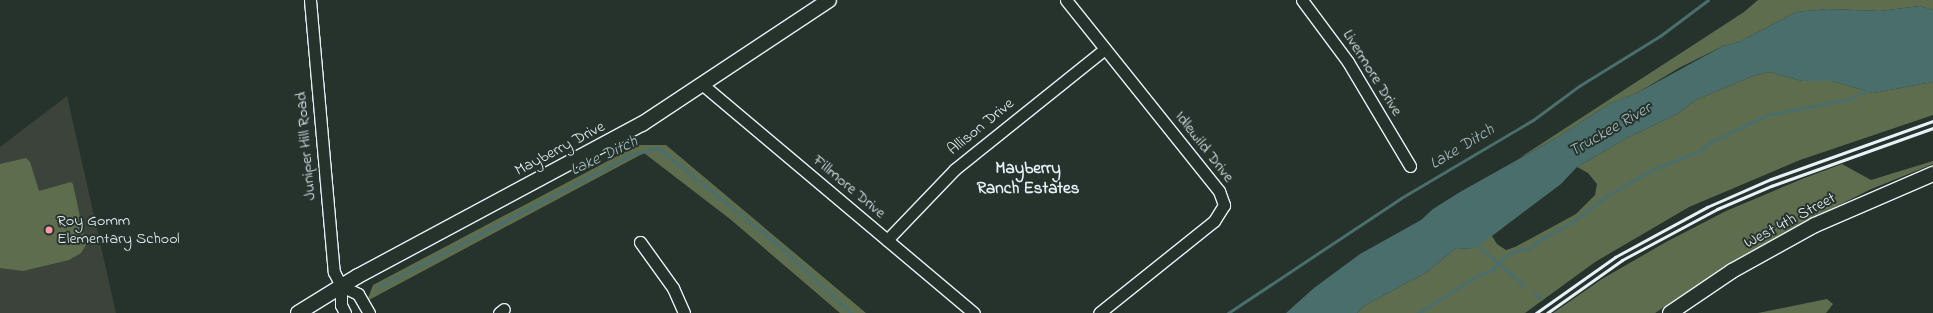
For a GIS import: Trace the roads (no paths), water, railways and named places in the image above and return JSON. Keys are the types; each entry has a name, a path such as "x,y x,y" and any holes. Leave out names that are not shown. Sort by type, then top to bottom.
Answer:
{"main road":[{"name":"Mayberry Drive","path":"298,313 341,286 622,135 703,85 830,0"},
{"name":"West 4th Street","path":"1670,313 1732,272 1802,232 1858,205 1933,174"}],"street":[{"name":"Juniper Hill Road","path":"310,0 334,272 341,286"},
{"name":"Idlewild Drive","path":"1066,0 1219,191 1224,205 1214,221 1099,313"},
{"name":"Livermore Drive","path":"1302,0 1360,81 1410,166"},
{"name":"Allison Drive","path":"887,240 955,169 1105,49"},
{"name":"Fillmore Drive","path":"703,85 974,313"},
{"path":"640,242 673,288 684,313"},
{"path":"345,313 341,305 341,286 358,294 369,313"}],"water":[{"name":"Truckee River","path":"1920,6 1933,10 1933,82 1873,93 1832,81 1802,81 1770,72 1753,76 1696,100 1677,114 1627,138 1577,167 1561,184 1484,242 1471,249 1456,248 1427,272 1364,306 1357,313 1286,313 1314,288 1360,254 1421,220 1433,209 1460,192 1558,137 1609,104 1637,93 1723,46 1739,42 1796,12 1828,9 1880,11"}],"waterway":[{"name":"Lake Ditch","path":"1228,313 1401,198 1533,120 1579,86 1660,36 1708,0"},
{"path":"1418,313 1477,276 1494,269 1502,258 1520,249 1529,249 1538,241 1574,221 1608,195 1654,169 1699,151 1711,142 1767,115 1849,99 1866,91"},
{"name":"Lake Ditch","path":"379,287 630,155 658,148 777,244 851,313"},
{"path":"1478,246 1524,285"},
{"path":"1534,293 1541,299"}],"railway":[{"path":"1536,313 1615,257 1707,207 1771,179 1933,121"},
{"path":"1547,313 1622,260 1717,209 1771,186 1933,128"}],"place":[{"name":"Roy Gomm Elementary School","path":"49,230"}],"district":[{"name":"Mayberry Ranch Estates","path":"1028,179"}]}
